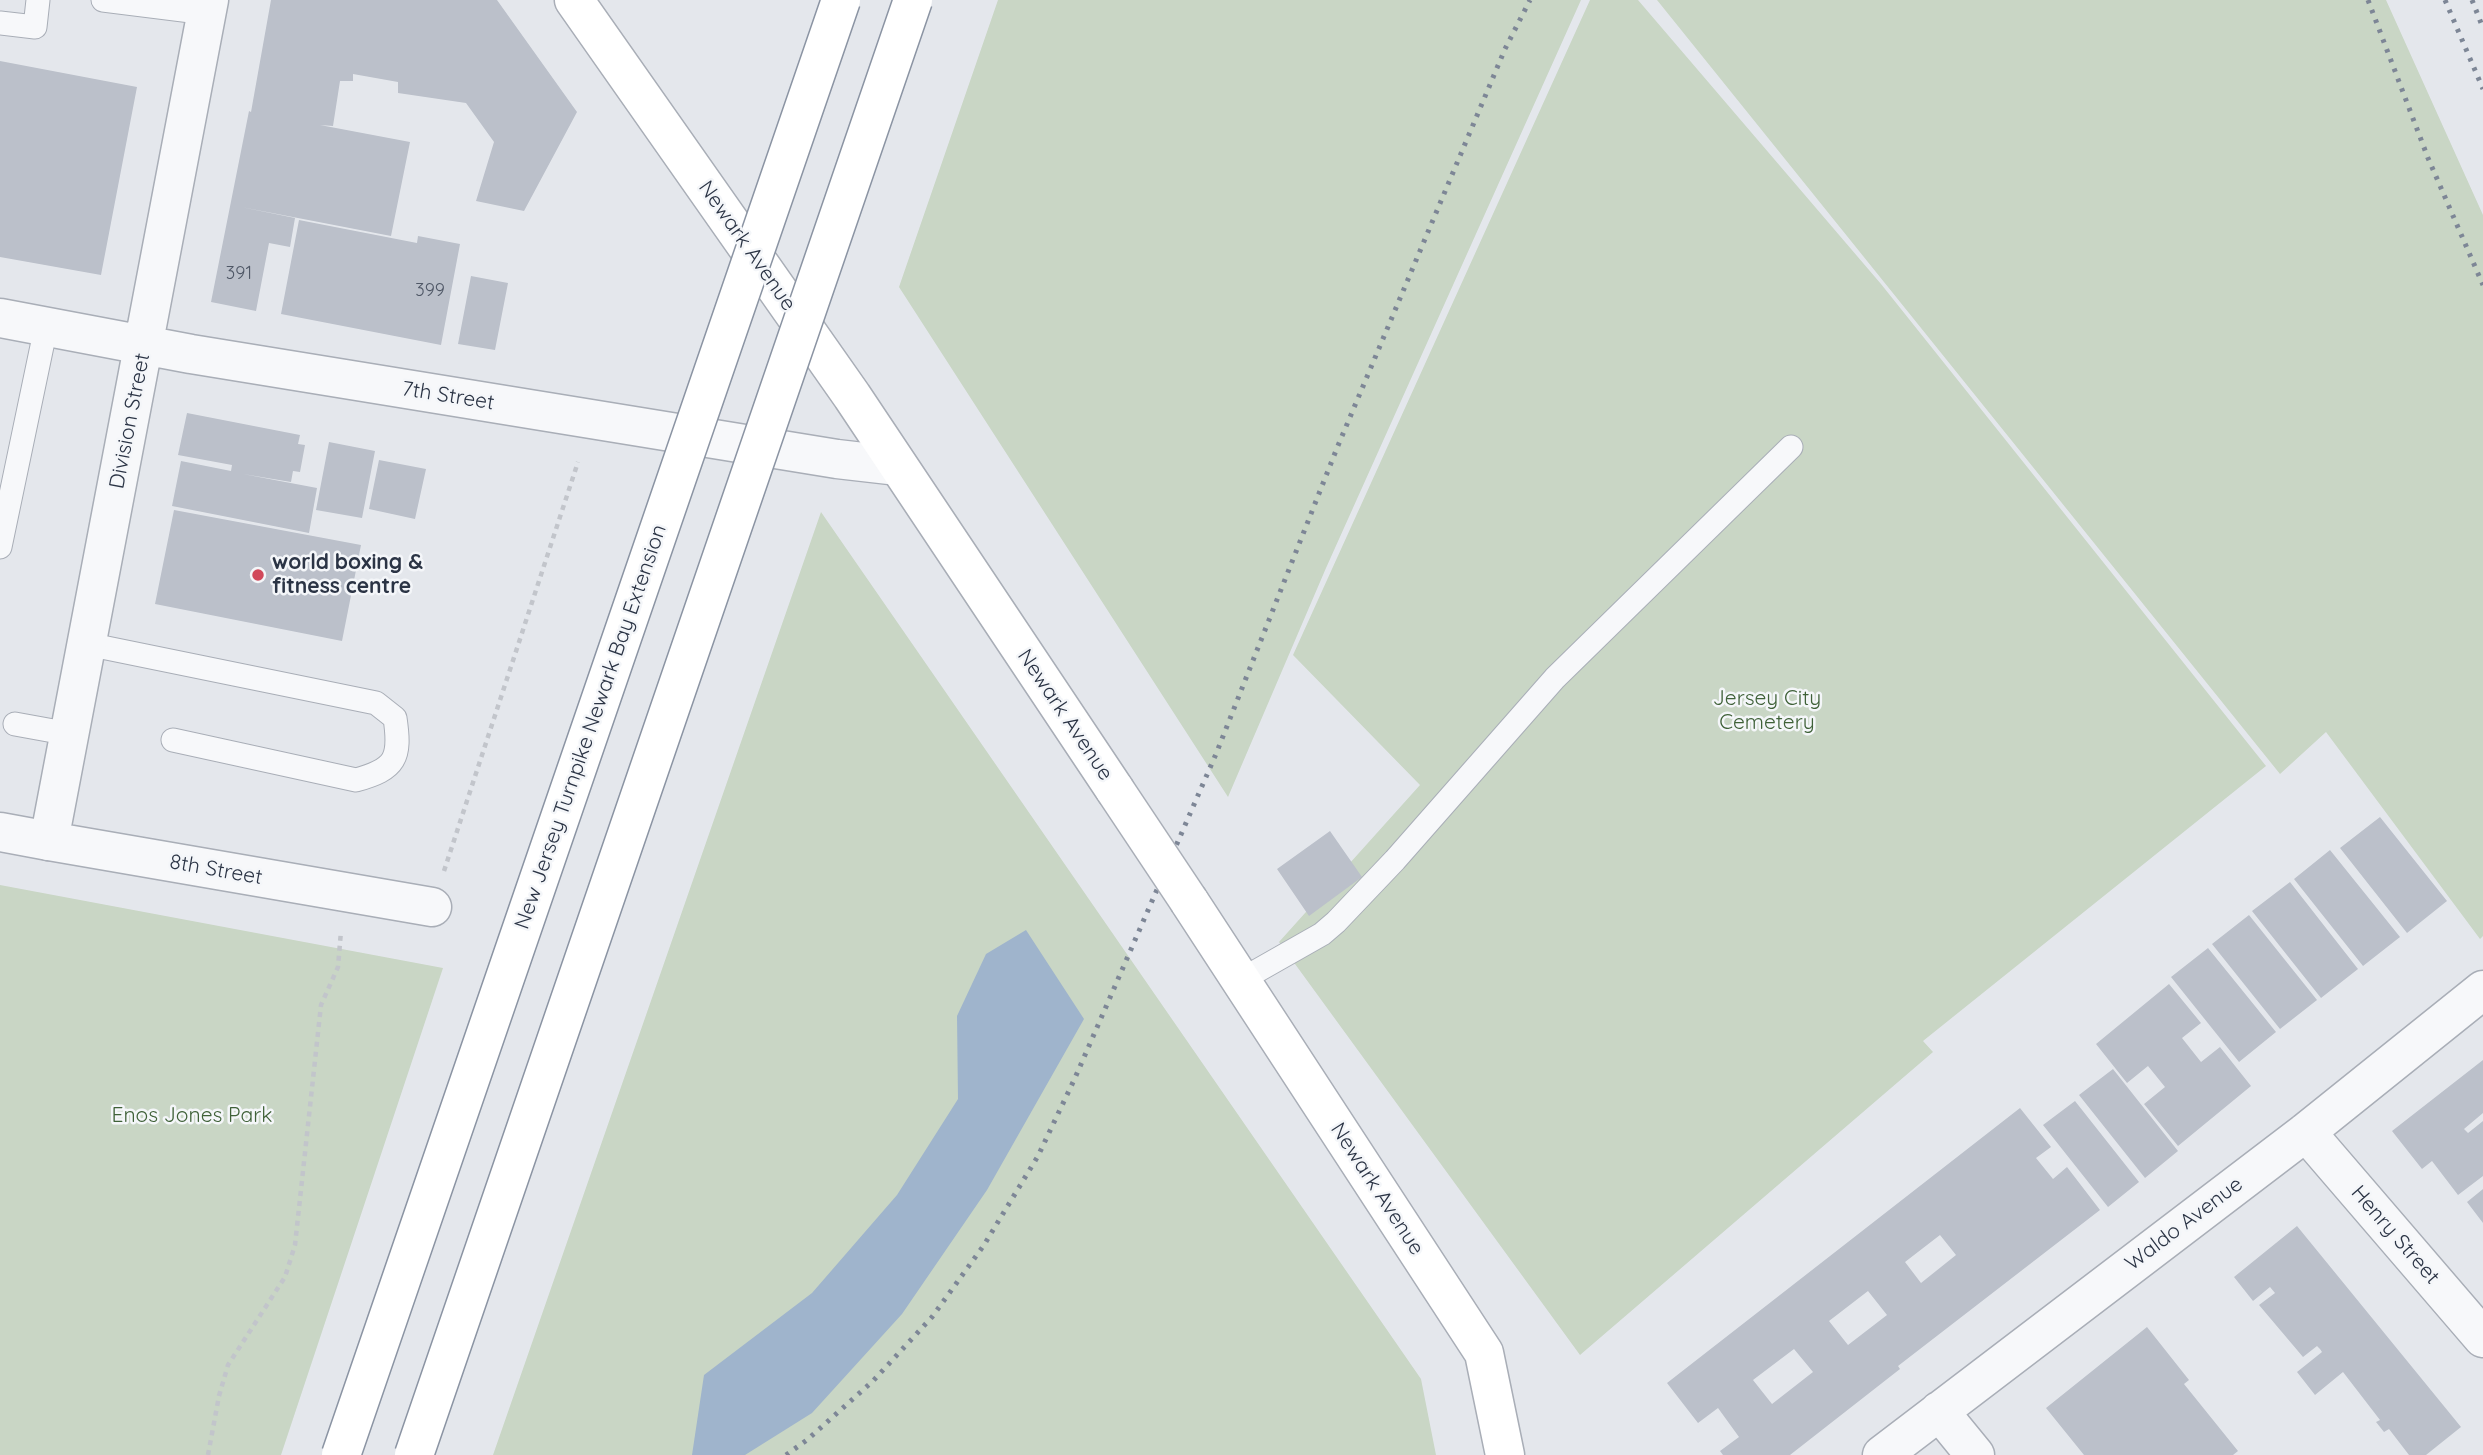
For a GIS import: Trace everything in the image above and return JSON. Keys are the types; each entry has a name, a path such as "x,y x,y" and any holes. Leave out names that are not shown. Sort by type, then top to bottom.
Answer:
{"main road":[{"name":"Newark Avenue","path":"574,0 845,384 1189,901 1484,1353 1505,1455"},
{"name":"New Jersey Turnpike Newark Bay Extension","path":"341,1455 841,0"},
{"path":"414,1455 913,0"}],"street":[{"name":"Division Street","path":"50,841 208,6"},
{"name":"7th Street","path":"0,318 144,345 837,459 898,466"},
{"name":"8th Street","path":"0,832 345,892 437,892"},
{"name":"Waldo Avenue","path":"1882,1455 2306,1132 2483,990"},
{"name":"Henry Street","path":"2306,1132 2483,1338"},
{"path":"1939,1411 1975,1455"}],"lane":[{"path":"0,23 35,27 38,0"},
{"path":"103,0 208,6"},
{"path":"0,547 46,327"},
{"path":"1241,980 1322,934 1336,922 1395,860 1555,678 1791,447"},
{"path":"87,643 376,703 395,718 398,740 393,760 380,774 356,780 173,740"},
{"path":"15,724 70,734"}],"path":[{"path":"437,892 578,462"},
{"path":"208,1455 228,1365 285,1278 295,1245 321,1005 338,967 345,892"}],"green space":[{"path":"998,0 1581,0 1326,568 1228,797 899,287"},
{"name":"Jersey City Cemetery","path":"1590,0 1638,0 1881,284 2266,766 1923,1041 1933,1052 1580,1355 1279,942 1420,785 1293,655"},
{"path":"1657,0 2386,0 2483,215 2483,936 2480,939 2326,732 2280,774"},
{"path":"821,512 1421,1379 1436,1455 493,1455"},
{"name":"Enos Jones Park","path":"0,885 443,968 281,1455 0,1455"}],"water":[{"path":"1026,930 1084,1019 987,1190 902,1314 812,1413 745,1455 692,1455 704,1375 812,1293 897,1195 958,1099 957,1016 986,954"}],"building":[{"path":"271,0 497,0 577,112 524,211 476,201 494,142 466,103 398,93 398,82 353,74 353,81 340,81 333,126 320,125 410,142 391,236 241,207 295,218 290,247 269,243 256,311 211,302 249,111 251,112"},
{"path":"0,61 137,87 101,275 0,257"},
{"path":"299,220 417,243 418,236 460,244 441,345 281,314"},
{"path":"471,276 508,283 495,350 458,344"},
{"path":"187,413 300,435 298,444 305,445 300,472 293,471 291,482 243,474 317,488 309,533 172,506 181,461 231,471 232,465 178,455"},
{"path":"329,442 375,451 362,518 316,510"},
{"path":"379,460 426,469 415,519 369,509"},
{"name":"world boxing & fitness centre","path":"174,510 361,545 342,641 155,604"},
{"path":"2380,817 2447,901 2407,933 2340,848"},
{"path":"1330,831 1362,877 1309,916 1277,869"},
{"path":"2330,850 2400,937 2363,966 2294,879"},
{"path":"2290,882 2358,969 2321,998 2252,911"},
{"path":"2249,915 2317,1000 2280,1029 2212,944"},
{"path":"2208,948 2276,1032 2239,1062 2171,977"},
{"path":"2169,984 2201,1023 2182,1038 2201,1062 2220,1047 2251,1086 2178,1146 2144,1104 2165,1087 2148,1066 2127,1083 2096,1044"},
{"path":"2483,1060 2483,1113 2464,1129 2468,1133 2483,1121 2483,1176 2458,1195 2432,1161 2422,1169 2392,1131"},
{"path":"2113,1069 2178,1151 2145,1178 2079,1095"},
{"path":"2075,1101 2139,1182 2108,1207 2043,1125"},
{"path":"2020,1108 2051,1147 2036,1158 2053,1179 2067,1167 2100,1210 1898,1366 1900,1369 1790,1455 1723,1455 1720,1451 1739,1437 1718,1408 1698,1423 1667,1383","holes":["1940,1235 1956,1255 1921,1283 1905,1262","1868,1291 1887,1315 1848,1345 1829,1321","1794,1349 1813,1372 1772,1404 1753,1380"]},
{"path":"2483,1189 2483,1223 2467,1202"},
{"path":"2297,1226 2461,1427 2426,1455 2409,1455 2389,1429 2384,1432 2376,1422 2380,1420 2343,1372 2315,1395 2297,1372 2322,1352 2320,1349 2317,1346 2303,1357 2259,1305 2275,1293 2270,1287 2253,1301 2234,1277"},
{"path":"2147,1327 2189,1380 2184,1384 2238,1451 2233,1455 2084,1455 2046,1408"}],"railway":[{"path":"786,1455 807,1440 873,1381 932,1317 984,1245 1038,1156 1075,1078 1216,754 1337,448 1505,49 1530,0"},
{"path":"2368,0 2428,158 2483,285"},
{"path":"2445,0 2483,89"},
{"path":"2472,0 2483,28"}],"place":[{"name":"world boxing & fitness centre","path":"258,575"}]}
